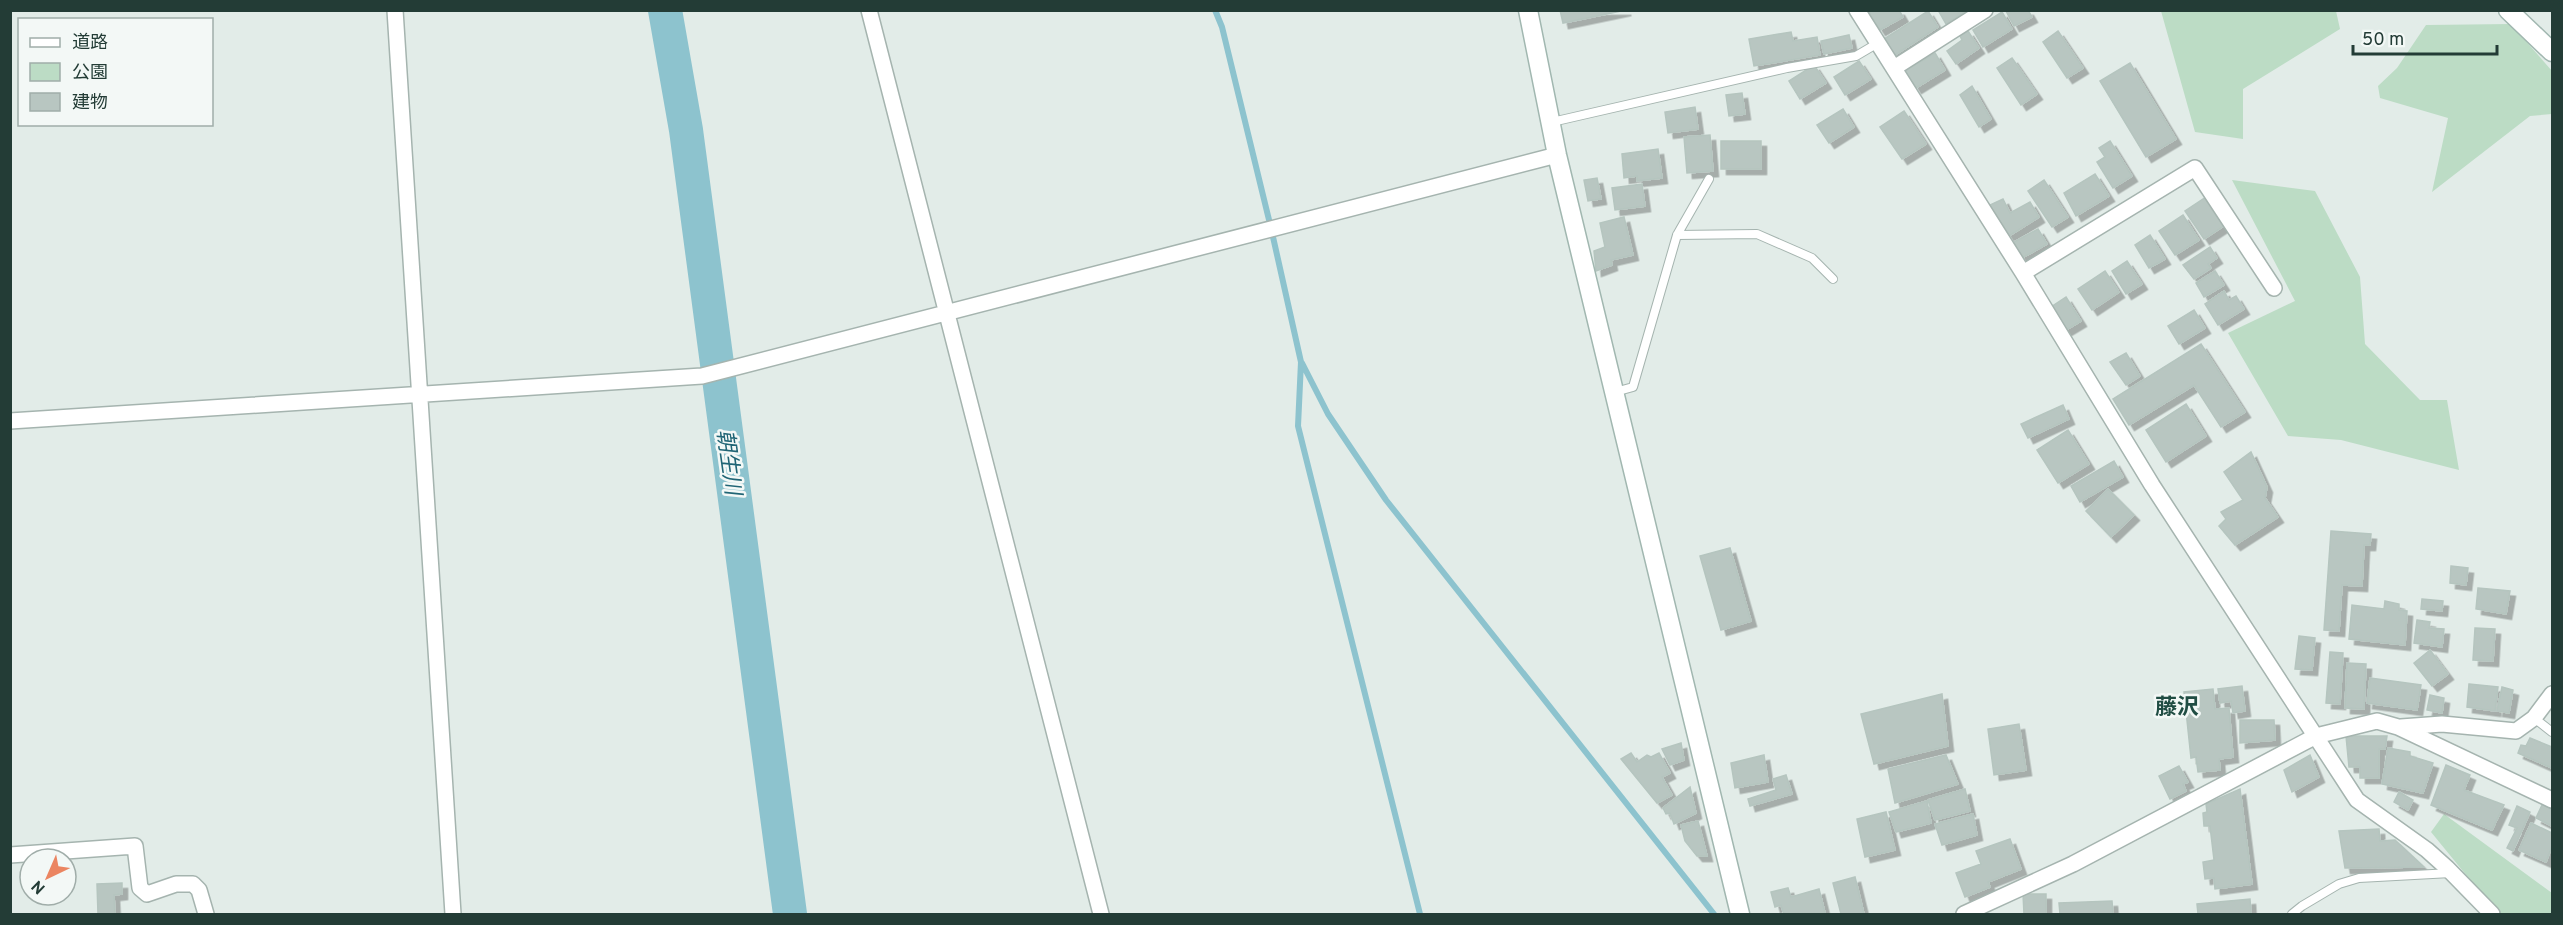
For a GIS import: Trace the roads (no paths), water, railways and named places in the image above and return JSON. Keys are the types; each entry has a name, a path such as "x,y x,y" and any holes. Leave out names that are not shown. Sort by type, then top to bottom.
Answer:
{"street":[{"path":"394,10 453,915"},
{"path":"869,10 1101,915"},
{"path":"1528,10 1557,155 1740,915"},
{"path":"1857,10 2024,273 2152,485 2357,800 2427,850 2492,915"},
{"path":"1894,68 1985,10"},
{"path":"2508,10 2553,51"},
{"path":"10,421 702,376 1557,155"},
{"path":"2024,273 2196,168 2274,288"},
{"path":"2398,727 2442,724 2516,731 2534,718 2553,694"},
{"path":"1964,915 2073,864 2316,736 2378,721 2398,727 2553,800"},
{"path":"10,855 135,846 140,888 147,894 176,884 193,884 199,891 206,915"}],"lane":[{"path":"1550,122 1787,68 1856,56 1878,43"},
{"path":"1614,393 1633,387 1677,235 1709,179"},
{"path":"1677,235 1757,234 1812,258 1833,279"},
{"path":"2534,718 2553,732"},
{"path":"2292,915 2302,906 2339,884 2349,881 2451,873"}],"waterway":[{"name":"朝生川","path":"665,10 686,130 790,914"},
{"path":"1215,10 1222,27 1301,362 1298,426 1420,914"},
{"path":"1302,363 1328,414 1386,500 1714,914"}],"district":[{"name":"藤沢","path":"2177,706"}]}
